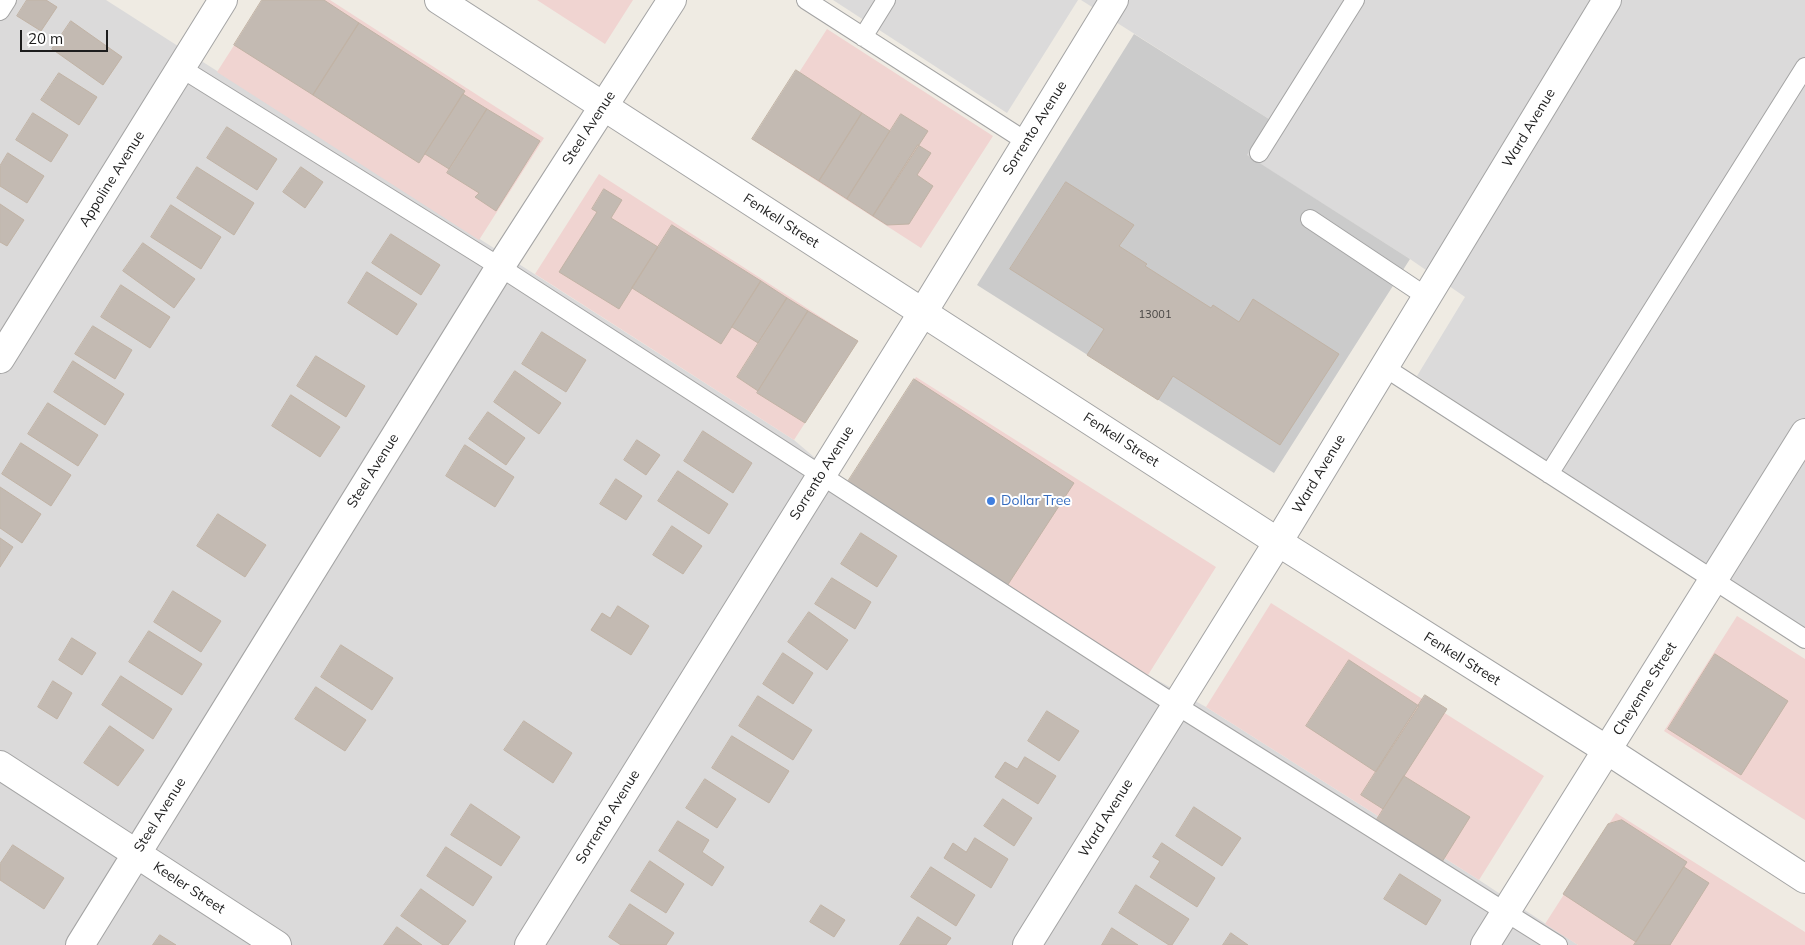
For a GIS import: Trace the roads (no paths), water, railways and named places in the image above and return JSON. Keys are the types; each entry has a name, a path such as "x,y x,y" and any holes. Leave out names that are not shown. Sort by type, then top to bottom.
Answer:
{"street":[{"name":"Appoline Avenue","path":"0,359 223,0"},
{"name":"Fenkell Street","path":"438,0 1278,542 1607,750 1805,879"},
{"name":"Steel Avenue","path":"80,945 500,267 672,0"},
{"name":"Sorrento Avenue","path":"529,945 1114,0"},
{"name":"Ward Avenue","path":"1026,945 1278,542 1607,0"},
{"name":"Cheyenne Street","path":"1485,945 1805,433"},
{"name":"Keeler Street","path":"0,765 277,945"}],"lane":[{"path":"0,11 7,0"},
{"path":"806,0 1027,142"},
{"path":"863,37 886,0"},
{"path":"1259,153 1355,0"},
{"path":"1549,474 1805,67"},
{"path":"181,68 500,267 1176,705 1558,945"},
{"path":"1310,219 1427,297"},
{"path":"1384,367 1805,639"}],"place":[{"name":"Dollar Tree","path":"991,501"}]}
